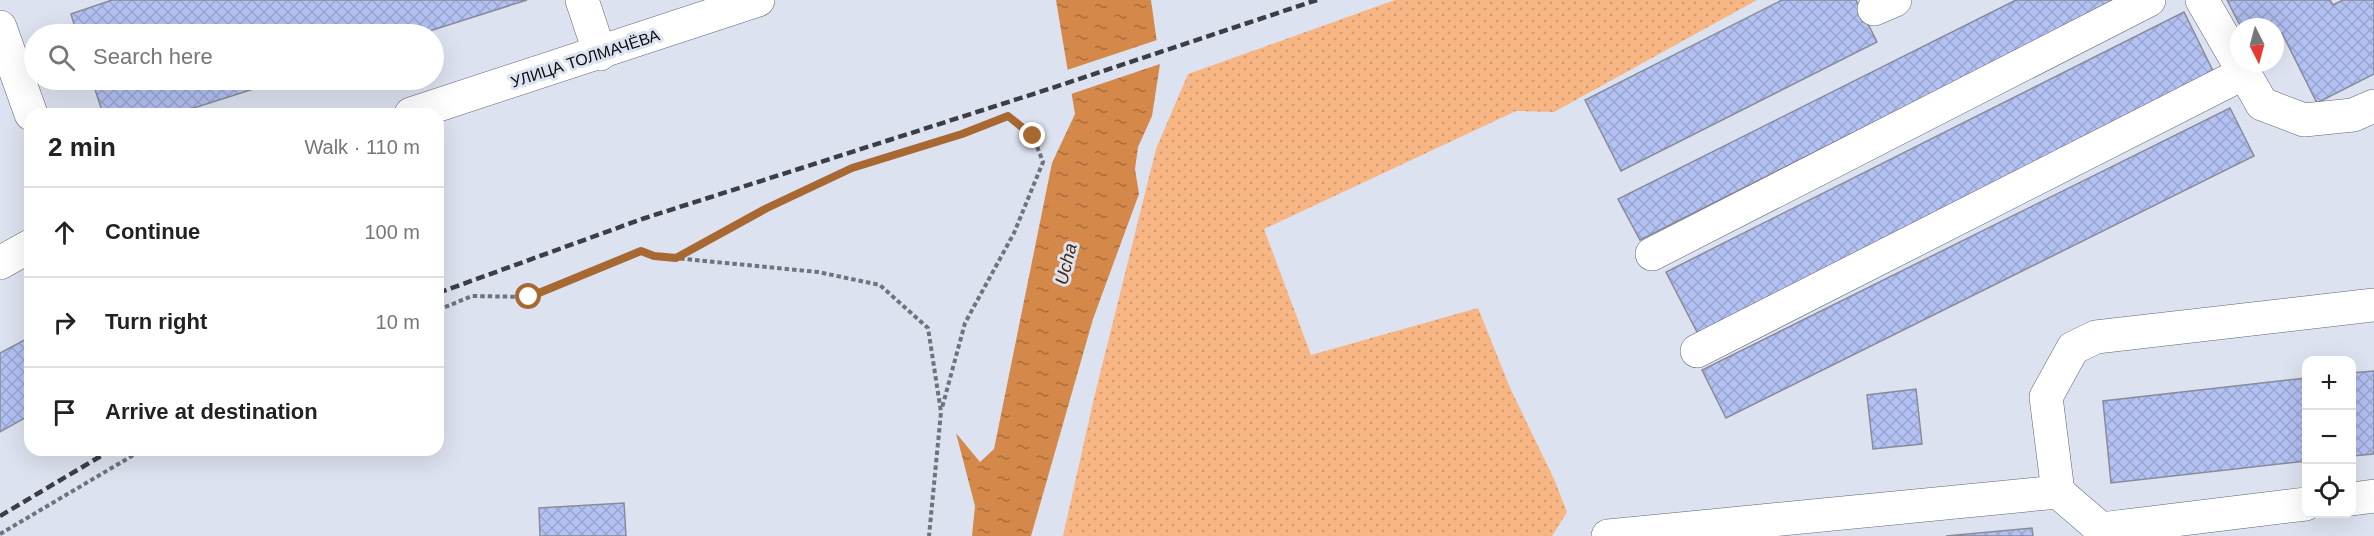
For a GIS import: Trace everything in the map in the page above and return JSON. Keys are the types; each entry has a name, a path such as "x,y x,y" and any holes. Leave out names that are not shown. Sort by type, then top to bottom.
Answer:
{"street":[{"path":"582,0 600,54"},
{"name":"УЛИЦА ТОЛМАЧЁВА","path":"430,108 600,54 758,0"},
{"path":"1652,254 2150,0"},
{"path":"2202,0 2262,104 2304,120 2353,115 2374,106"},
{"path":"0,27 29,108"},
{"path":"1697,351 2244,73"},
{"path":"0,263 24,249"},
{"path":"2302,505 2102,532 2058,492 2046,397 2073,348 2096,337 2374,305"},
{"path":"1608,536 2058,492"},
{"path":"2356,498 2374,496"}],"path":[{"path":"676,258 767,208 852,168 962,134 1008,116 1033,136 1043,162 1014,233 965,323 941,411 929,536"},
{"path":"444,308 472,296 529,297 641,251 654,256 818,272 880,285 928,328 941,411"},
{"path":"0,534 132,456"}],"shaded area":[{"path":"1395,0 1757,0 1554,112 1516,111 1264,229 1311,355 1478,308 1511,390 1554,479 1567,512 1552,536 1063,536 1094,398 1156,149 1188,74"}],"water":[{"name":"Ucha","path":"1056,0 1151,0 1160,64 1152,116 1138,147 1135,169 1139,194 1093,319 1031,536 972,536 975,506 956,433 980,462 994,449 1052,163 1075,114"}],"pier":[{"path":"1160,39 1163,63 1068,95 1064,71"}],"building":[{"path":"112,0 527,0 444,26 444,24 74,24 71,14"},
{"path":"1782,0 1856,0 1877,42 1621,171 1585,100"},
{"path":"2016,0 2117,0 1640,240 1618,199"},
{"path":"2227,0 2330,0 2333,5 2343,0 2374,0 2374,74 2317,103 2284,37 2284,18 2236,18"},
{"path":"2184,12 2215,75 1698,334 1666,272"},
{"path":"95,90 251,90 194,108 101,108"},
{"path":"2230,108 2254,156 1726,418 1702,370"},
{"path":"24,340 24,418 0,432 0,353"},
{"path":"2374,371 2374,454 2356,456 2356,373"},
{"path":"2302,378 2302,461 2111,483 2103,401"},
{"path":"1916,389 1922,444 1873,449 1867,395"},
{"path":"624,503 626,536 540,536 539,508"},
{"path":"2032,528 2033,536 1946,536"}],"railway":[{"path":"444,291 642,219 1052,88 1317,0"},
{"path":"0,516 101,456"}],"route":[{"path":"529,297 641,251 654,256 676,258 767,208 852,168 962,134 1008,116 1033,136"}]}
